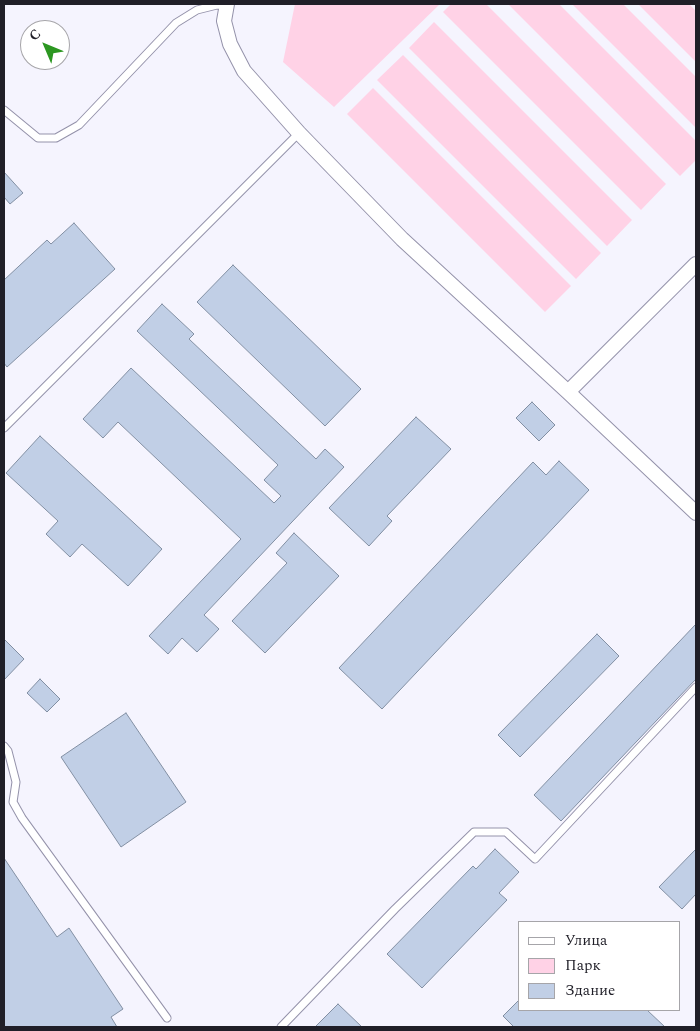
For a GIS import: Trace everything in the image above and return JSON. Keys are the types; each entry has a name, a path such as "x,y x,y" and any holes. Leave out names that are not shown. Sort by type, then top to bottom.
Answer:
{"street":[{"path":"226,5 224,21 230,44 244,71 299,133 402,239 696,513"},
{"path":"568,392 696,264"}],"lane":[{"path":"4,110 38,138 56,138 79,125 176,23 198,10 217,5 226,5"},
{"path":"4,428 299,133"},
{"path":"280,1027 395,909 474,832 506,832 535,859 696,687"},
{"path":"4,746 8,751 16,782 13,802 22,818 167,1018"}],"green space":[{"path":"295,4 440,4 334,107 283,62"},
{"path":"451,4 486,4 666,184 641,210 443,12"},
{"path":"508,4 559,4 696,141 696,160 680,176"},
{"path":"572,4 623,4 696,77 696,128"},
{"path":"638,4 689,4 696,11 696,62"},
{"path":"434,22 632,220 607,246 409,48"},
{"path":"403,55 601,253 576,279 377,80"},
{"path":"373,88 571,286 545,312 347,114"}],"building":[{"path":"4,172 23,193 10,204 4,197"},
{"path":"74,223 115,269 7,367 4,363 4,280 47,240 51,244"},
{"path":"233,265 361,389 325,426 197,302"},
{"path":"162,304 194,334 189,339 316,459 325,449 344,467 204,615 219,629 197,652 182,638 168,654 149,636 241,539 118,422 103,438 83,419 131,368 274,503 281,496 264,480 278,465 137,331"},
{"path":"532,402 555,425 539,441 516,418"},
{"path":"416,417 451,449 387,516 392,521 369,546 329,508"},
{"path":"40,436 162,549 128,586 82,544 70,557 46,534 58,521 6,473"},
{"path":"559,461 589,490 382,709 339,668 533,462 546,475"},
{"path":"294,533 339,576 265,653 232,621 287,563 276,553"},
{"path":"696,624 696,679 561,821 534,795"},
{"path":"597,634 619,656 520,757 498,735"},
{"path":"4,639 24,659 4,680"},
{"path":"40,679 60,699 47,712 27,693"},
{"path":"126,713 186,802 121,847 61,757"},
{"path":"495,849 519,872 499,893 507,900 422,988 387,954 473,866 476,869"},
{"path":"696,849 696,894 682,909 659,887"},
{"path":"4,858 57,937 69,928 123,1009 111,1017 117,1027 4,1027"},
{"path":"518,1001 518,1011 648,1011 665,1027 514,1027 503,1016"},
{"path":"338,1004 362,1027 315,1027"}]}
